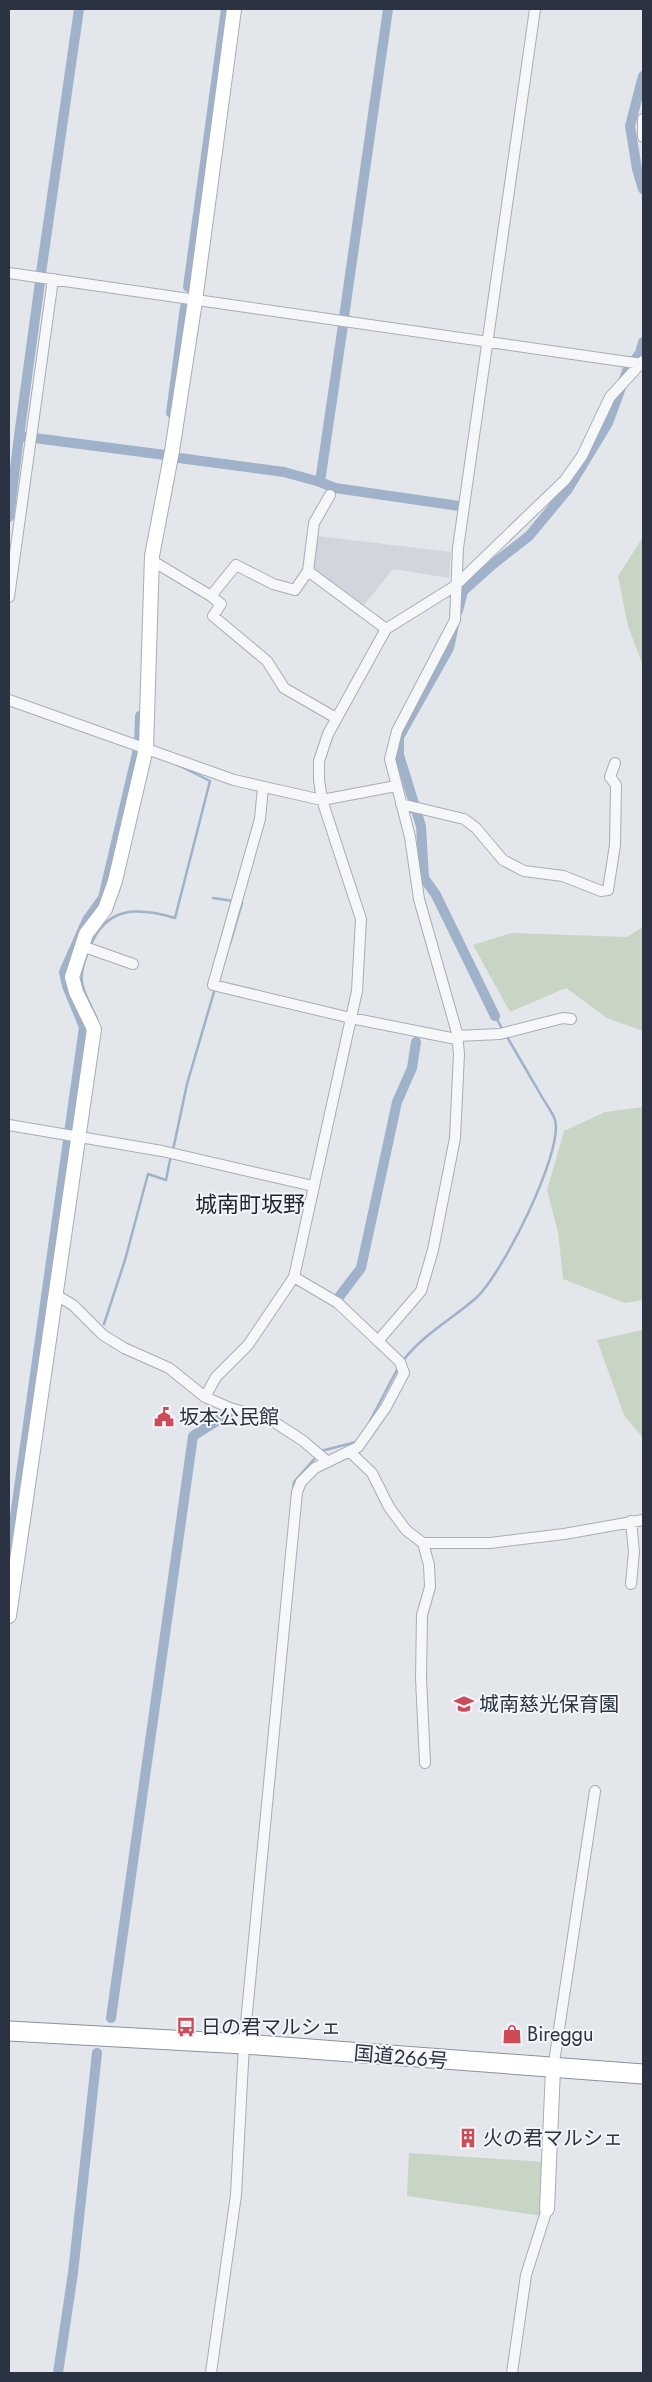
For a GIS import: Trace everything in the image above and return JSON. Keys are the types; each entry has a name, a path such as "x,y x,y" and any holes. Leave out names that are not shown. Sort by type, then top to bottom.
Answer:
{"highway":[{"name":"国道266号","path":"9,2031 244,2044 553,2069 643,2074"}],"street":[{"path":"9,1616 12,1574 56,1295 77,1136 94,1029 76,992 72,977 86,934 105,909 115,881 146,748 151,560 172,451 195,301 234,9"},
{"path":"378,1341 421,1291 433,1250 456,1138 459,1054 445,986 420,899 410,836 390,759 397,732 455,620 458,548 535,9"},
{"path":"643,119 643,137"},
{"path":"9,272 195,301 643,363"},
{"path":"9,597 53,278"},
{"path":"205,1396 216,1377 248,1346 294,1277 352,1018 357,991 361,919 322,800 319,780 320,761 336,718 386,629 455,586 565,480 582,456 610,396 643,363"},
{"path":"211,596 236,565 273,584 295,590 308,571 314,523 330,495"},
{"path":"151,560 221,604 213,616 267,661 284,688 336,718"},
{"path":"308,571 386,629"},
{"path":"9,700 234,780 262,787 322,800 396,786"},
{"path":"401,804 464,819 476,828 503,860 524,871 563,876 602,891 608,890 614,854 616,785 610,777 615,763"},
{"path":"262,787 260,820 213,985 352,1018 456,1038 500,1034 563,1018 571,1019"},
{"path":"82,946 133,964"},
{"path":"9,1125 162,1151 314,1186"},
{"path":"211,2373 236,2194 244,2044 297,1492 302,1482 315,1468 358,1447 382,1414 404,1373 400,1362 338,1303 294,1277"},
{"path":"56,1295 73,1305 103,1335 124,1348 169,1368 205,1396 230,1408 271,1420 302,1440 328,1462"},
{"path":"349,1451 372,1473 389,1507 406,1530 423,1543 429,1565 430,1588 422,1616 421,1678 425,1763"},
{"path":"423,1543 490,1543 564,1534 643,1520"},
{"path":"631,1522 634,1552 631,1584"},
{"path":"512,2373 526,2275 547,2209 553,2069 595,1791"}],"shaded area":[{"path":"317,536 451,552 449,578 393,569 363,606 313,568"}],"green space":[{"path":"643,537 643,666 628,626 618,576"},
{"path":"643,927 643,1031 607,1018 566,988 510,1012 473,945 512,933 627,937"},
{"path":"643,1107 643,1300 625,1303 563,1279 558,1232 547,1190 564,1131 605,1112"},
{"path":"643,1330 643,1438 624,1415 597,1340"},
{"path":"409,2153 545,2162 542,2216 407,2196"}],"waterway":[{"path":"41,273 79,9"},
{"path":"188,287 226,9"},
{"path":"344,317 388,9"},
{"path":"643,76 630,126 637,169 643,189"},
{"path":"40,282 19,436 165,455"},
{"path":"171,413 185,307"},
{"path":"179,458 284,472 320,482 343,325"},
{"path":"458,611 463,591 529,536 568,489 608,423 627,371 640,353 643,342"},
{"path":"9,517 19,436"},
{"path":"320,482 335,488 459,506"},
{"path":"454,625 449,648 399,737 399,755 421,826 424,878 436,895 495,1016"},
{"path":"9,1559 84,1027 67,986 64,972 87,920 103,898 139,745 140,716"},
{"path":"90,947 105,924 114,917 124,913 148,912 175,918 210,781 178,765"},
{"path":"213,898 233,901"},
{"path":"230,944 242,903 238,902"},
{"path":"88,952 82,972 82,980 85,993 97,1019"},
{"path":"173,1150 187,1084 214,992"},
{"path":"495,1016 503,1030"},
{"path":"402,1362 419,1343 467,1306 487,1285 528,1213 541,1185 550,1158 555,1136 555,1120 506,1035"},
{"path":"339,1297 361,1268 397,1102 412,1068 416,1042"},
{"path":"104,1324 125,1260 148,1174 166,1180 171,1155"},
{"path":"370,1421 399,1366"},
{"path":"111,2018 193,1436 228,1414"},
{"path":"321,1451 356,1442"},
{"path":"293,1489 294,1482 317,1456"},
{"path":"58,2373 73,2273 97,2053"}],"place":[{"name":"坂本公民館","path":"164,1417"},
{"name":"城南慈光保育園","path":"464,1704"},
{"name":"日の君マルシェ","path":"186,2027"},
{"name":"Bireggu","path":"512,2034"},
{"name":"火の君マルシェ","path":"468,2138"}],"district":[{"name":"城南町坂野","path":"250,1204"}]}
